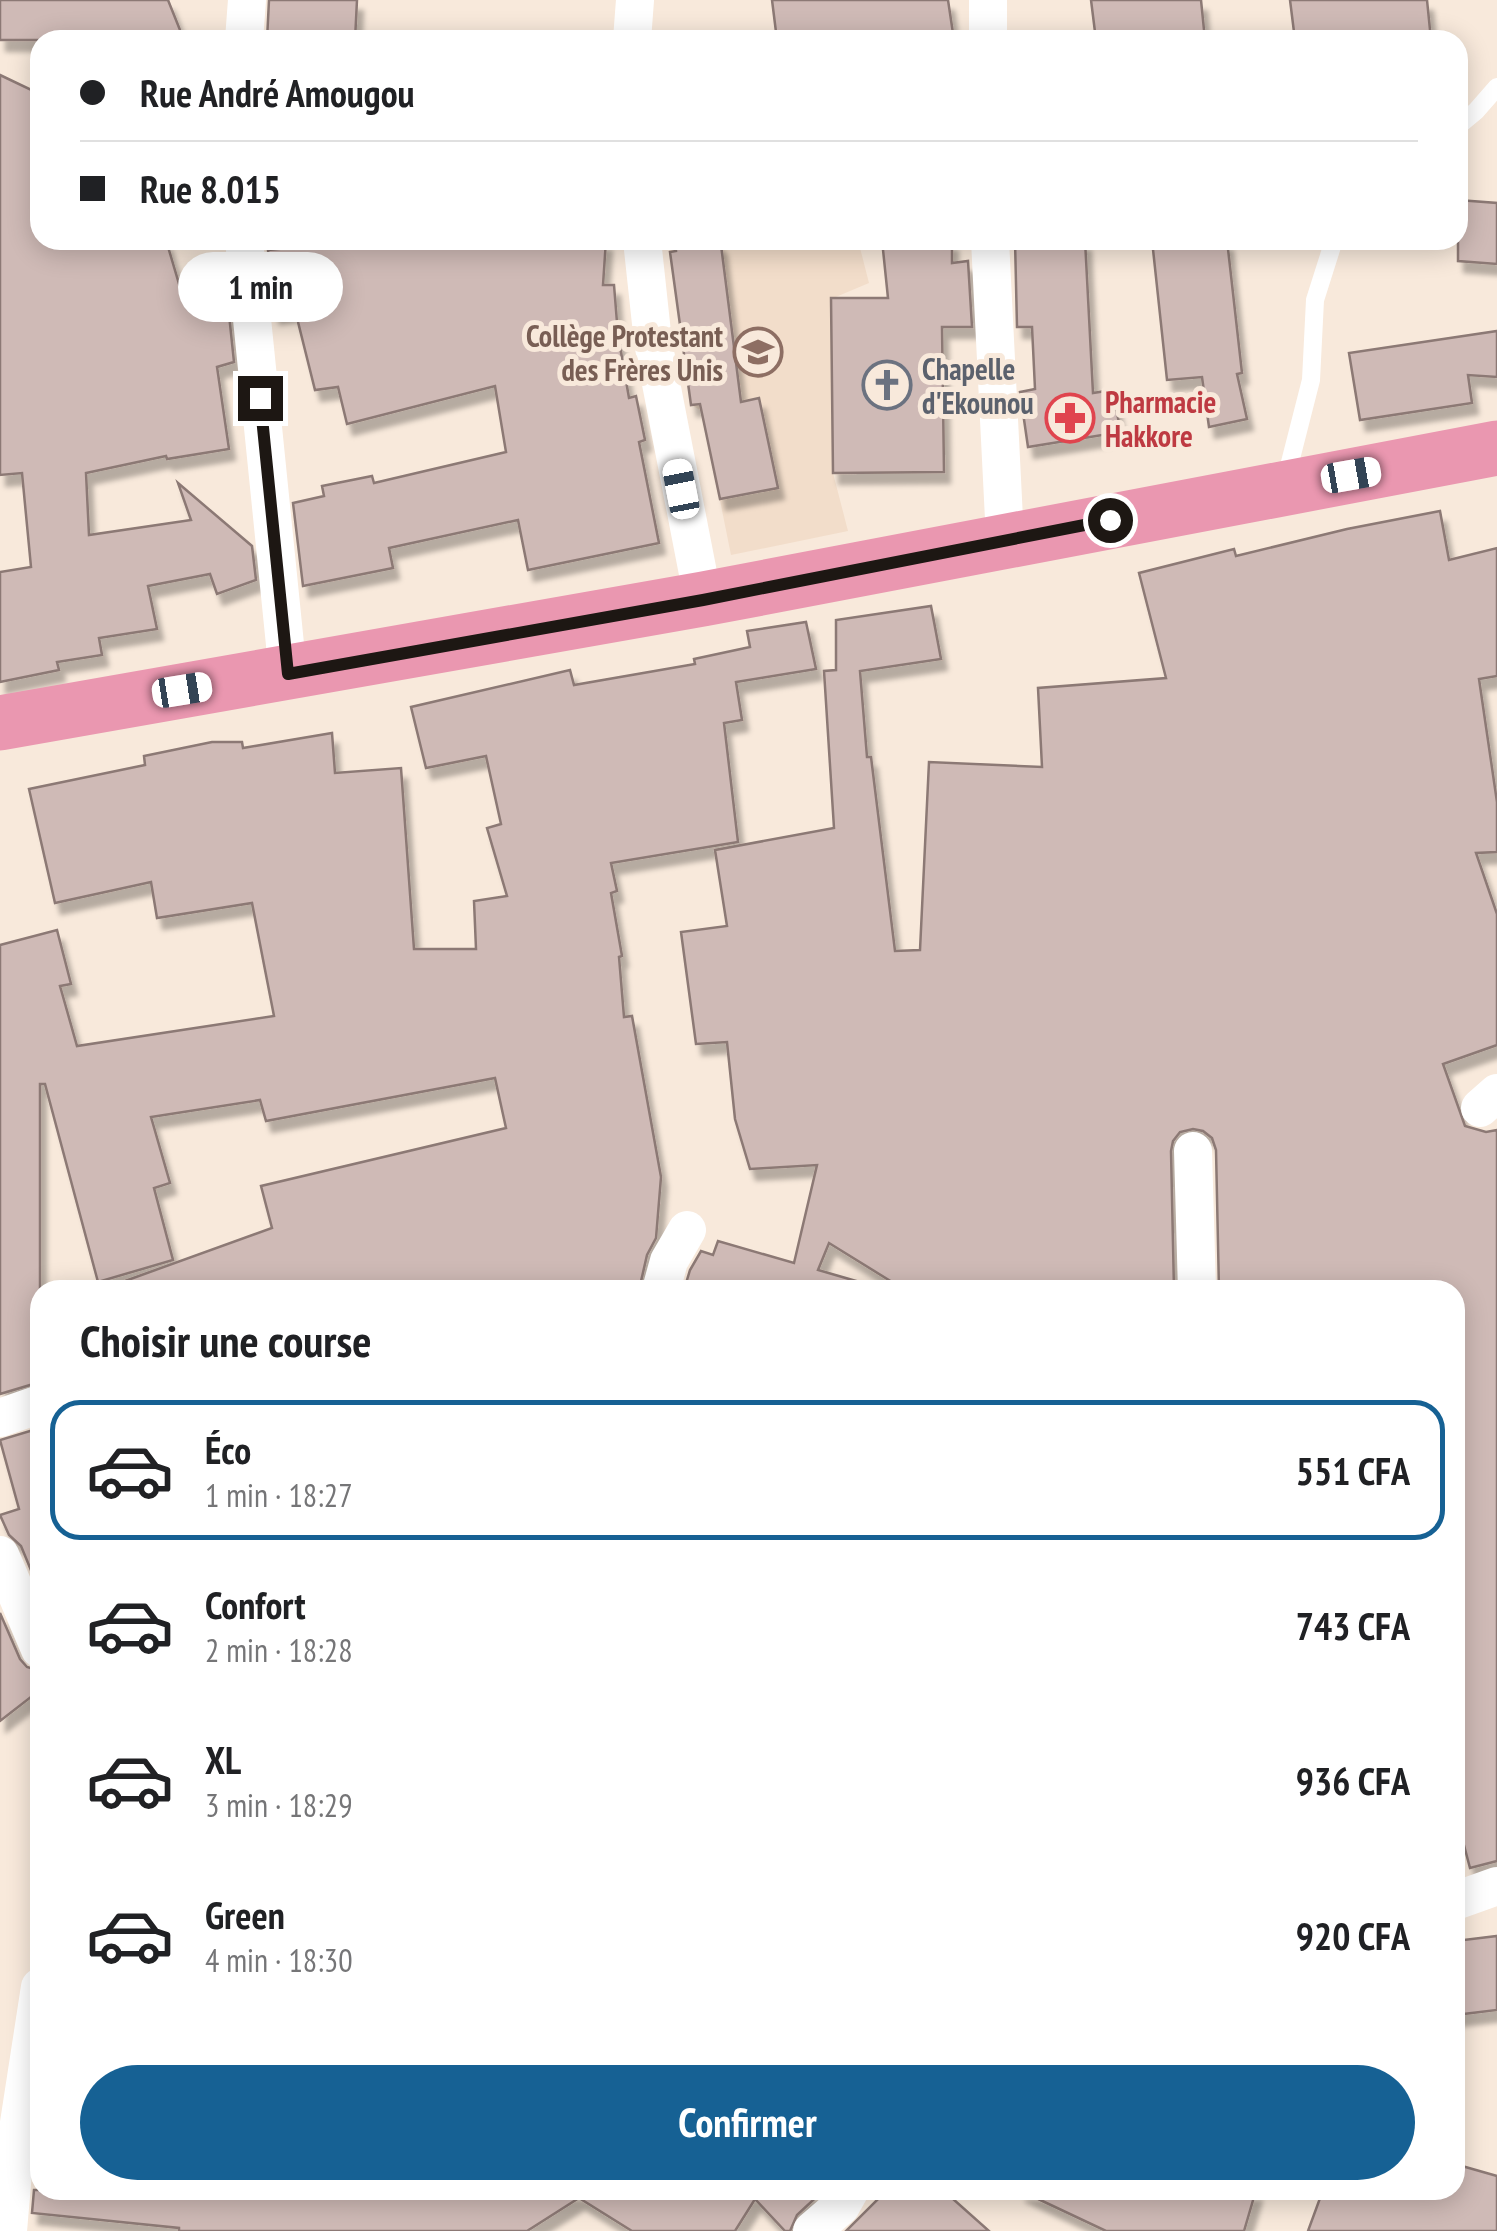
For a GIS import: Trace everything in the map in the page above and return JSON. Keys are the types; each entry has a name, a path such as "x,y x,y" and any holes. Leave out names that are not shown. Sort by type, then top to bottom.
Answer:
{"main road":[{"path":"0,723 703,600 1497,448"}],"street":[{"path":"245,30 247,0"},
{"path":"633,30 636,0"},
{"path":"988,0 988,30"},
{"path":"245,250 288,674"},
{"path":"643,250 652,342 703,600"},
{"path":"991,250 1006,539"},
{"path":"1193,1151 1197,1280"},
{"path":"664,1280 669,1261 687,1230"},
{"path":"0,1418 30,1408"},
{"path":"0,1555 30,1626"},
{"path":"1465,1897 1497,1886"},
{"path":"8,2231 15,2149 30,2052"},
{"path":"812,2231 844,2200"}],"lane":[{"path":"1468,118 1497,87"},
{"path":"1284,488 1310,380 1316,300 1331,250"}],"shaded area":[{"name":"Collège Protestant des Frères Unis","path":"861,250 869,283 831,299 833,473 848,531 731,555 702,411 691,405 670,252"}],"building":[{"path":"0,0 168,0 180,30 30,30 30,40 0,40"},
{"path":"269,0 357,0 356,30 268,30"},
{"path":"772,0 948,0 952,30 776,30"},
{"path":"1091,0 1201,0 1204,30 1095,30"},
{"path":"1290,0 1427,0 1430,30 1294,30"},
{"path":"0,75 30,89 30,250 169,250 182,294 225,276 234,362 217,367 229,449 167,459 166,456 86,473 89,535 191,520 178,483 252,546 256,580 217,594 210,574 148,586 157,629 99,638 102,655 57,662 59,670 0,682 0,572 31,567 22,473 0,475"},
{"path":"1468,201 1497,203 1497,264 1458,261 1458,250 1468,250"},
{"path":"268,250 605,250 603,285 614,285 618,335 629,398 636,396 645,440 639,442 659,543 528,570 518,520 389,548 393,568 303,586 293,503 324,496 322,486 372,476 374,483 506,452 495,386 347,424 338,387 315,390 295,310 274,313"},
{"path":"722,250 741,402 759,398 778,488 720,499 700,404 691,405 670,252"},
{"name":"Chapelle d'Ekounou","path":"883,250 952,250 952,263 968,261 972,327 942,327 944,472 833,473 831,298 888,298"},
{"path":"1015,250 1086,250 1093,393 1112,390 1121,432 1028,447 1020,392 1035,389 1032,327 1017,327"},
{"path":"1153,250 1228,250 1242,373 1237,374 1247,419 1209,427 1202,377 1167,380"},
{"path":"1497,331 1497,377 1468,375 1472,403 1360,420 1349,353"},
{"path":"1440,511 1449,560 1497,548 1497,676 1479,679 1497,802 1497,852 1476,853 1497,914 1497,1045 1443,1064 1465,1126 1486,1132 1497,1130 1497,1861 1470,1868 1465,1849 1465,1280 1219,1280 1216,1150 1212,1138 1193,1129 1180,1132 1171,1151 1174,1280 889,1280 829,1243 818,1270 853,1280 687,1280 701,1251 713,1255 718,1241 794,1263 817,1165 750,1169 735,1119 727,1042 696,1044 681,932 727,926 715,850 834,828 824,671 836,670 836,620 931,606 941,659 860,671 867,757 871,757 895,951 920,950 929,762 1042,767 1038,688 1166,678 1139,573 1234,549 1236,556"},
{"path":"806,622 816,669 736,682 742,720 724,723 738,842 611,863 617,891 611,893 622,956 619,957 624,1017 632,1016 661,1177 656,1238 641,1280 128,1280 272,1228 261,1186 506,1128 495,1078 266,1121 260,1100 151,1117 170,1183 154,1188 173,1260 97,1280 45,1084 40,1084 40,1280 30,1280 30,1385 0,1394 0,945 57,930 71,984 60,986 77,1046 274,1016 252,903 157,918 151,882 55,903 29,789 145,765 144,756 212,742 242,742 243,748 332,733 335,773 401,768 414,949 476,949 474,901 507,896 487,828 501,824 486,756 426,768 411,707 570,670 574,685 695,664 694,659 750,647 747,631"},
{"path":"30,1431 30,1568 0,1515 19,1509 0,1440"},
{"path":"0,1613 20,1659 30,1668 30,1698 0,1721"},
{"path":"1497,1936 1497,2010 1465,2014 1465,1940"},
{"path":"1465,2167 1497,2176 1497,2231 1308,2231 1319,2200 1465,2200"},
{"path":"33,2200 576,2200 527,2231 179,2231 32,2213"},
{"path":"582,2200 754,2200 735,2231 632,2231"},
{"path":"756,2200 813,2200 797,2215 790,2231 785,2231"},
{"path":"877,2200 954,2200 989,2231 846,2231"},
{"path":"1040,2200 1253,2200 1244,2231 1106,2231"}],"place":[{"name":"Collège Protestant des Frères Unis","path":"758,352"},
{"name":"Chapelle d'Ekounou","path":"887,385"},
{"name":"Pharmacie Hakkore","path":"1070,418"}],"route":[{"path":"260,398 288,674 703,600 1110,520"}]}
